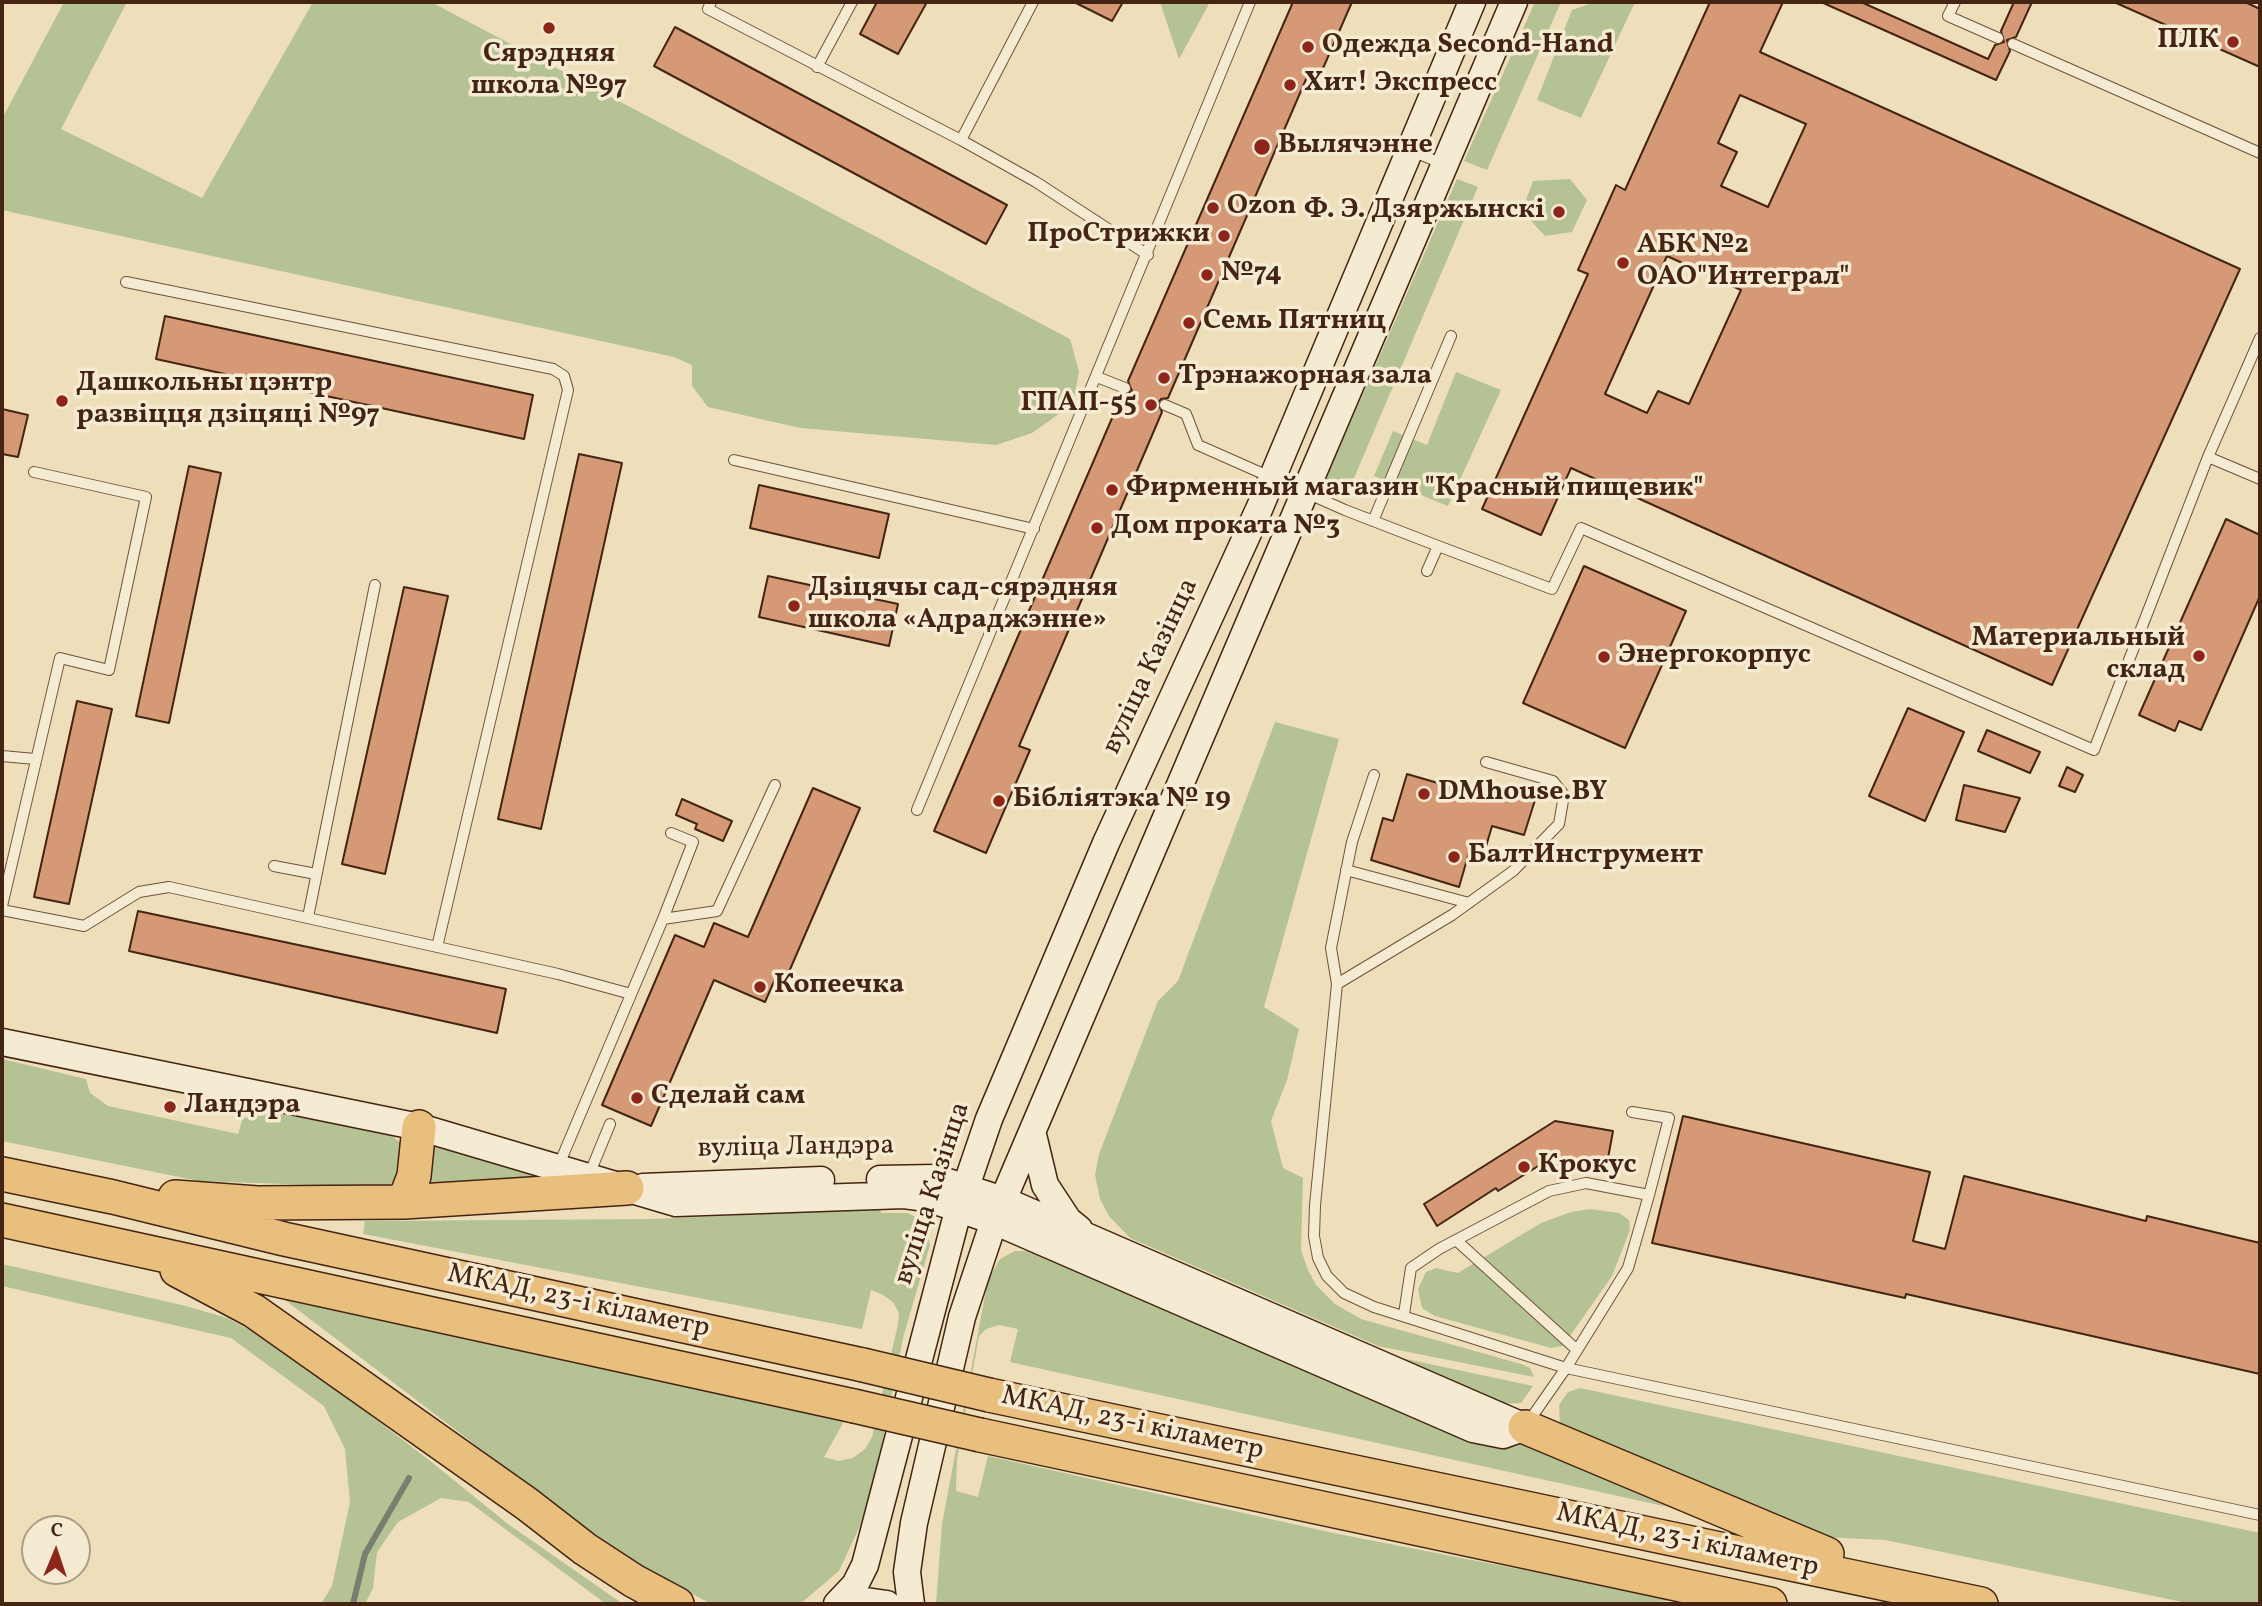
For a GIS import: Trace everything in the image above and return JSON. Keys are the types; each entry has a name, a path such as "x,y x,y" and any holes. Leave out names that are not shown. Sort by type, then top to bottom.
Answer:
{"highway":[{"path":"404,1202 414,1176 419,1127"},
{"path":"2,1174 113,1197 194,1196 257,1203 404,1202 627,1188"},
{"name":"МКАД, 23-і кіламетр","path":"113,1197 284,1239 989,1395 1981,1604"},
{"path":"2,1220 103,1242 174,1268 254,1311 527,1504 585,1549 634,1581 677,1604"},
{"name":"МКАД, 23-і кіламетр","path":"103,1242 1770,1604"},
{"path":"1525,1427 1790,1540 1924,1591"}],"main road":[{"name":"вуліца Казінца","path":"838,1603 855,1585 871,1546 962,1196 989,1119 1061,948 1272,478 1472,2"},
{"path":"911,1604 907,1572 914,1523 962,1317 999,1211 1514,2"},
{"name":"вуліца Ландэра","path":"2,1042 419,1127 627,1188 936,1178 962,1196 999,1211"},
{"path":"1033,1135 1045,1185 1069,1220 1086,1234"},
{"path":"999,1211 1086,1234 1525,1427"},
{"path":"999,1211 1473,1429 1503,1435 1525,1427"},
{"path":"838,1603 859,1601 887,1604"}],"lane":[{"path":"712,2 708,9 961,140 1036,182 1148,256"},
{"path":"817,67 852,2"},
{"path":"961,140 1033,2"},
{"path":"917,810 1148,256 1250,2"},
{"path":"1955,2 1948,16 1998,38"},
{"path":"2013,44 2260,153"},
{"path":"1408,149 1444,165"},
{"path":"126,282 553,369 564,376 568,390 437,947"},
{"path":"1373,521 1451,336"},
{"path":"1165,405 1186,414 1198,445 1373,521 1552,589 1581,528 2094,750 2208,457 2260,338"},
{"path":"1097,377 1125,388"},
{"path":"2208,457 2260,479"},
{"path":"734,460 1034,529"},
{"path":"34,472 146,497 109,670 60,658 2,908 84,926 139,892 169,887 558,974 631,994"},
{"path":"1427,571 1438,546"},
{"path":"308,917 375,586"},
{"path":"2,756 35,759"},
{"path":"1337,984 1469,903 1513,871 1535,845 1550,836 1559,824 1564,795 1553,781 1486,762"},
{"path":"1374,775 1346,870 1331,948 1337,984 1315,1205 1314,1236 1318,1258 1327,1276 1344,1293 1374,1307 1404,1314 1566,1368 2260,1515"},
{"path":"663,919 717,911 775,785"},
{"path":"558,1167 694,842 671,833"},
{"path":"274,866 316,874"},
{"path":"1346,870 1469,903"},
{"path":"1525,1427 1566,1368 1628,1268 1669,1118 1632,1112"},
{"path":"589,1176 610,1124"},
{"path":"1404,1314 1411,1268 1456,1240 1549,1191 1586,1182 1649,1195"},
{"path":"1456,1240 1577,1350"}],"green space":[{"path":"64,2 127,2 61,129 202,198 313,2 431,2 1070,339 1079,372 1073,404 1032,433 996,445 800,428 708,407 692,386 692,365 674,357 2,210 2,119"},
{"path":"1160,2 1210,2 1179,59"},
{"path":"1535,2 1561,2 1487,170 1464,161"},
{"path":"1595,2 1635,2 1581,118 1537,100 1572,10"},
{"path":"1457,179 1478,187 1351,485 1337,497 1321,490"},
{"path":"1570,179 1587,200 1572,232 1545,236 1522,211 1533,181"},
{"path":"1456,372 1501,390 1448,506 1374,476 1393,431 1427,445"},
{"path":"1275,722 1339,739 1264,1007 1299,1029 1287,1080 1271,1121 1283,1168 1303,1178 1301,1250 1308,1270 1316,1285 1335,1304 1361,1319 1521,1364 1530,1368 1534,1377 1378,1346 1130,1238 1109,1216 1100,1199 1095,1175 1099,1154 1158,1001 1178,981"},
{"path":"2,1059 86,1079 90,1093 108,1106 238,1134 243,1118 276,1113 391,1134 404,1147 405,1169 390,1185 372,1187 199,1181 2,1141"},
{"path":"433,1141 546,1176 542,1184 420,1187"},
{"path":"880,1209 881,1213 907,1213 918,1218 927,1231 930,1245 903,1338 870,1504 839,1571 800,1604 711,1604 647,1569 574,1520 281,1297 847,1416 824,1457 838,1461 853,1458 865,1449 872,1437 899,1313 893,1302 883,1295 871,1290 862,1329 363,1234 365,1221 652,1219"},
{"path":"1590,1209 1619,1213 1629,1220 1630,1230 1612,1276 1563,1346 1551,1348 1435,1316 1422,1308 1418,1289 1426,1272 1436,1268 1458,1273 1541,1223 1571,1212"},
{"path":"1015,1251 1035,1251 1520,1442 1668,1507 1010,1362 1018,1329 999,1325 986,1329 979,1336 957,1459 956,1491 978,1497 988,1456 1333,1533 1678,1600 1637,1604 936,1604 942,1524 988,1280 1000,1259"},
{"path":"2,1264 186,1306 227,1318 261,1336 291,1355 429,1460 508,1524 623,1604 606,1604 469,1502 441,1498 398,1522 377,1552 373,1588 365,1604 321,1604 332,1586 350,1502 345,1449 324,1406 231,1338 2,1286"},
{"path":"1392,1356 1533,1386 1521,1403 1502,1404"},
{"path":"1580,1388 2260,1533 2260,1604 2192,1604 1885,1540 1822,1537 1560,1427 1559,1405 1568,1392"}],"building":[{"path":"877,2 927,2 898,54 860,34"},
{"path":"1074,2 1123,2 1112,21"},
{"path":"1293,2 1352,2 1317,82 1307,77 1168,398 1161,399 1158,403 1162,412 1019,746 1030,750 986,853 934,831 1122,395 1132,391 1128,381"},
{"path":"1710,2 1783,2 1760,52 2240,269 2052,685 1571,468 1541,535 1482,509 1588,274 1578,270 1616,185 1625,190","holes":["1740,95 1806,124 1768,207 1721,186 1737,152 1718,143","1667,256 1741,290 1689,404 1658,391 1647,413 1605,394"]},
{"path":"1821,2 1861,2 1988,59 1995,45 2004,42 2001,31 2014,2 2032,2 2016,37 2007,40 2010,51 1996,80"},
{"name":"ПЛК","path":"2114,2 2245,2 2260,9 2260,67"},
{"path":"675,27 1007,205 986,244 654,66"},
{"path":"165,316 533,395 524,439 156,359"},
{"path":"2,409 28,415 18,457 2,454"},
{"path":"579,454 622,463 541,829 498,819"},
{"path":"189,466 221,473 169,723 136,716"},
{"path":"759,485 889,514 879,558 750,528"},
{"name":"Материальный склад","path":"2226,519 2260,535 2260,596 2201,730 2179,721 2175,731 2139,715"},
{"name":"Энергокорпус","path":"1584,566 1686,611 1625,748 1523,703"},
{"path":"768,576 898,604 889,646 759,617"},
{"path":"404,587 448,596 385,874 342,864"},
{"path":"77,701 112,709 69,904 34,897"},
{"path":"1908,708 1964,732 1925,821 1869,796"},
{"path":"1987,730 2040,752 2030,773 1978,751"},
{"path":"2067,767 2083,775 2075,792 2059,786"},
{"path":"1407,774 1496,800 1499,789 1535,800 1524,835 1492,826 1485,850 1471,846 1459,887 1371,860 1383,818 1393,821"},
{"path":"1964,785 2020,798 2005,832 1956,820"},
{"path":"813,788 860,808 785,981 776,977 765,1002 714,980 651,1126 602,1105 675,935 704,947 714,923 748,937"},
{"path":"682,799 732,821 723,841 695,829 697,824 676,815"},
{"path":"138,911 506,989 497,1033 129,951"},
{"path":"1683,1116 1930,1172 1913,1241 1945,1249 1964,1176 2146,1221 2147,1216 2260,1243 2260,1374 1906,1294 1905,1298 1652,1243"},
{"path":"1555,1121 1613,1131 1606,1169 1565,1161 1554,1169 1548,1160 1498,1191 1496,1188 1437,1226 1424,1204"}],"waterway":[{"path":"353,1604 365,1554 409,1478"}],"place":[{"name":"Сярэдняя школа №97","path":"549,28"},
{"name":"ПЛК","path":"2233,42"},
{"name":"Одежда Second-Hand","path":"1308,47"},
{"name":"Хит! Экспресс","path":"1290,85"},
{"name":"Вылячэнне","path":"1262,147"},
{"name":"Ozon","path":"1213,208"},
{"name":"Ф. Э. Дзяржынскі","path":"1559,212"},
{"name":"ПроСтрижки","path":"1224,236"},
{"name":"АБК №2 ОАО\"Интеграл\"","path":"1623,263"},
{"name":"№74","path":"1207,275"},
{"name":"Семь Пятниц","path":"1189,323"},
{"name":"Трэнажорная зала","path":"1164,378"},
{"name":"Дашкольны цэнтр развіцця дзіцяці №97","path":"62,401"},
{"name":"ГПАП-55","path":"1151,405"},
{"name":"Фирменный магазин \"Красный пищевик\"","path":"1112,490"},
{"name":"Дом проката №3","path":"1097,528"},
{"name":"Дзіцячы сад-сярэдняя школа «Адраджэнне»","path":"794,606"},
{"name":"Материальный склад","path":"2199,656"},
{"name":"Энергокорпус","path":"1604,657"},
{"name":"DMhouse.BY","path":"1424,794"},
{"name":"Бібліятэка № 19","path":"999,801"},
{"name":"БалтИнструмент","path":"1454,857"},
{"name":"Копеечка","path":"760,987"},
{"name":"Сделай сам","path":"637,1098"},
{"name":"Ландэра","path":"170,1107"},
{"name":"Крокус","path":"1524,1167"}]}
